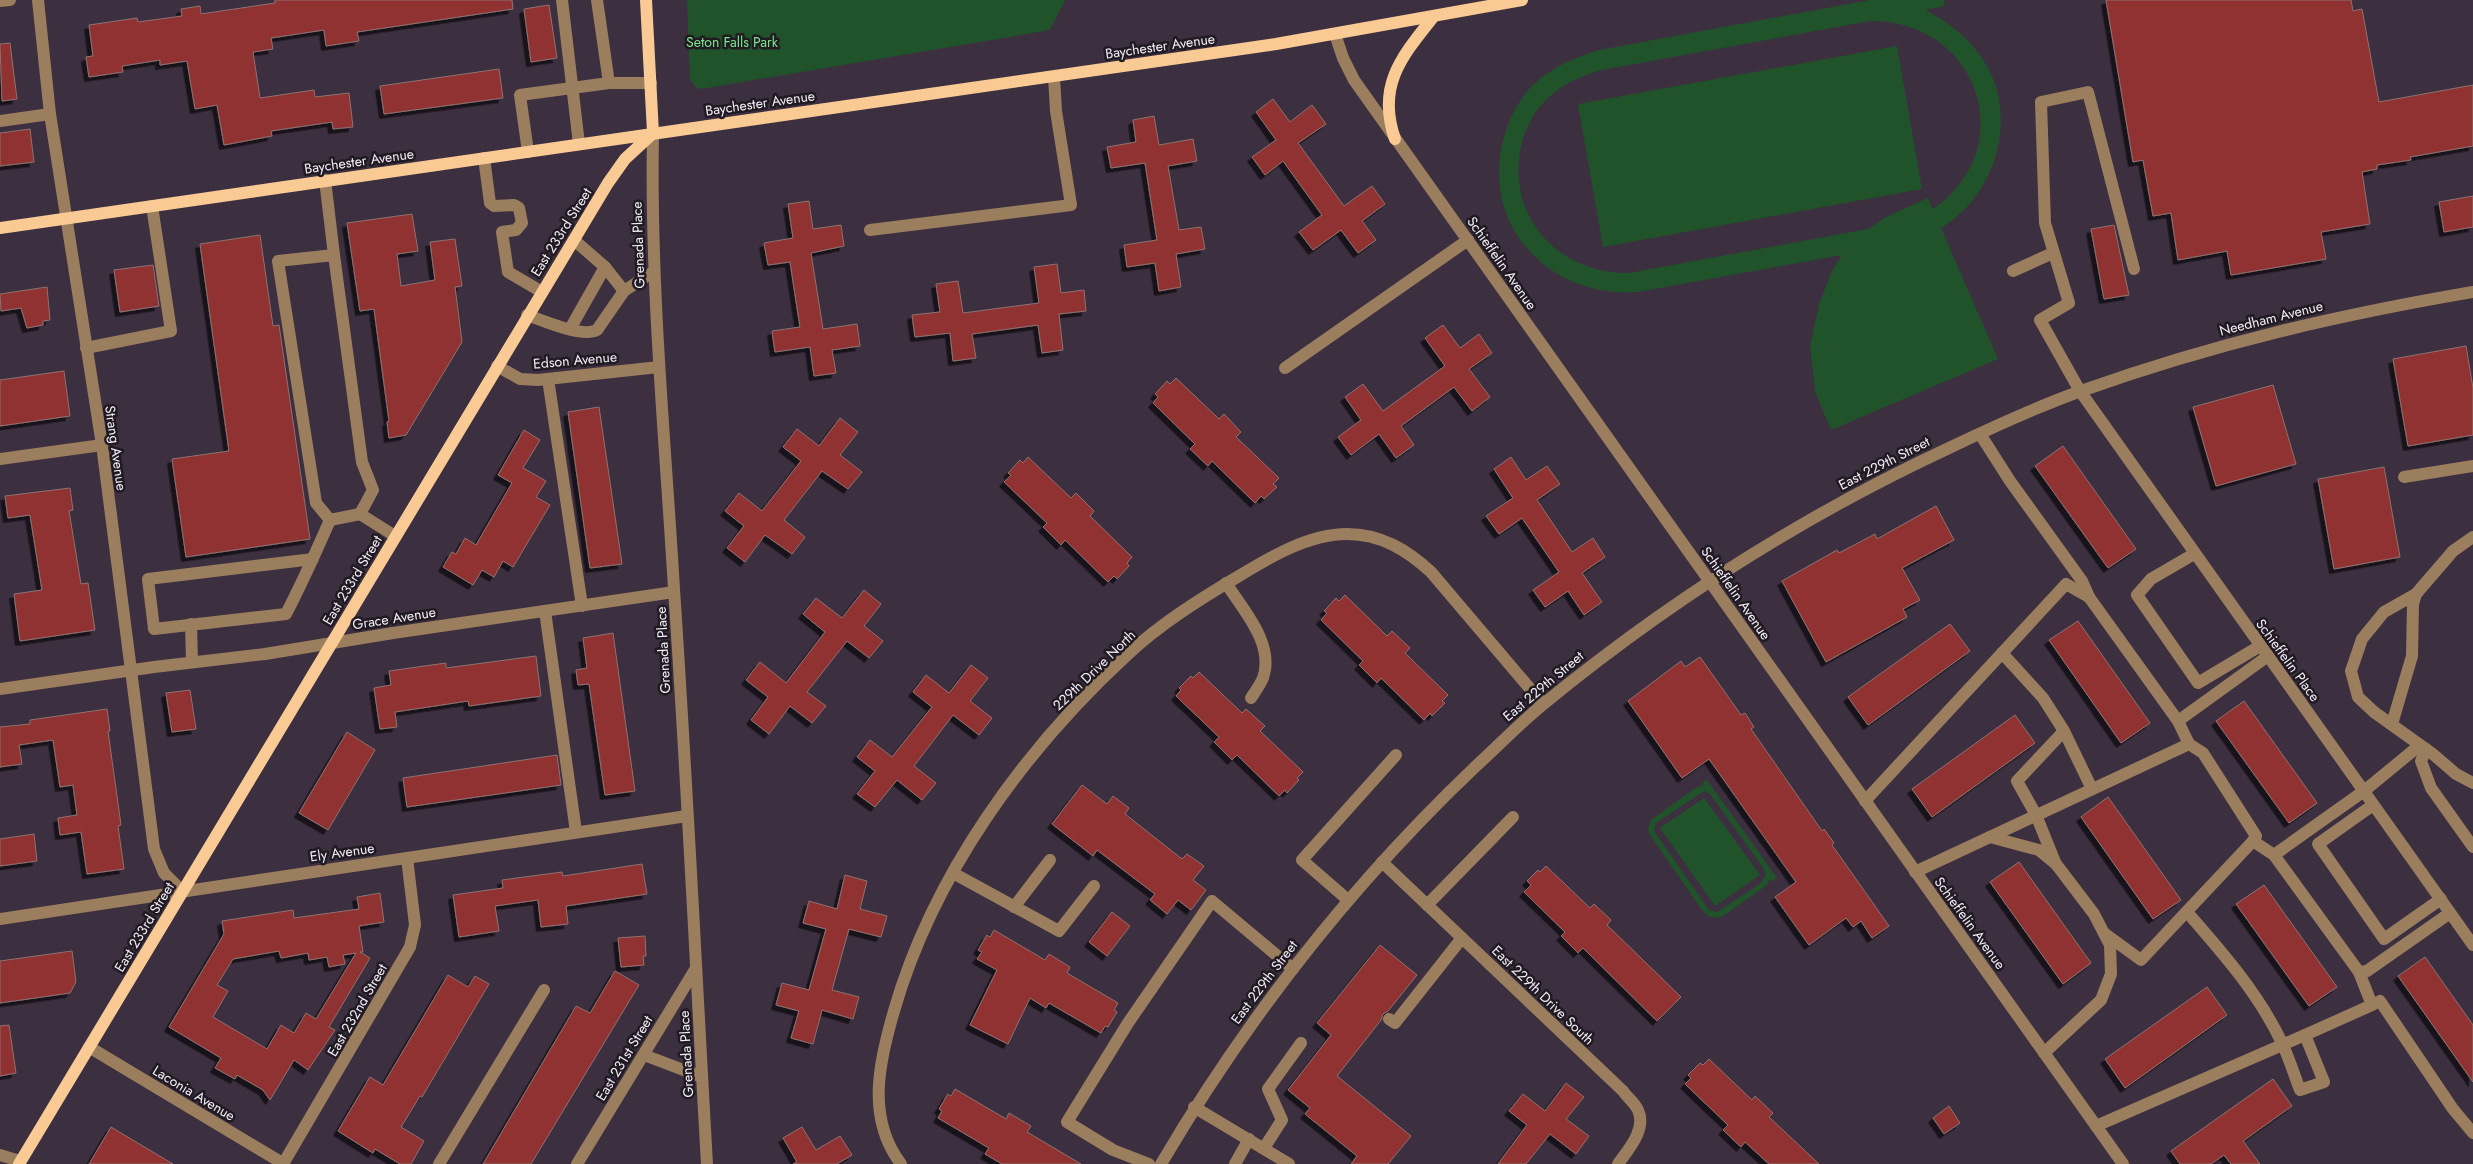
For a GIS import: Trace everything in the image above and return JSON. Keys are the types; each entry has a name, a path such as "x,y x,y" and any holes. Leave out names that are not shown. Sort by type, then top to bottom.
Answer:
{"main road":[{"path":"646,0 652,134"},
{"name":"Baychester Avenue","path":"0,228 324,180 1054,77 1335,34 1522,0"},
{"path":"1395,139 1391,126 1390,99 1396,70 1403,55 1434,16"},
{"name":"East 233rd Street","path":"19,1163 183,892 496,366 625,159 652,134"}],"street":[{"path":"0,2 10,0"},
{"name":"Strang Avenue","path":"38,0 50,114 102,445 154,849 164,872 183,892"},
{"path":"562,0 579,144"},
{"path":"597,0 609,82"},
{"name":"Schieffelin Avenue","path":"1335,34 1350,73 1395,139 2123,1164"},
{"path":"870,230 1071,205 1056,111 1054,77"},
{"path":"528,152 520,94 609,82 651,83"},
{"path":"2013,271 2054,253 2045,223 2041,102 2088,92 2134,269"},
{"path":"0,121 50,114"},
{"name":"Grenada Place","path":"652,134 651,208 659,367 688,816 707,1164"},
{"path":"484,158 490,203 494,206 514,205 519,208 522,223 516,230 502,232 508,272 542,292"},
{"path":"324,180 362,462 373,490 360,514"},
{"path":"86,348 171,331 152,206"},
{"path":"574,240 605,267 624,291"},
{"path":"1285,368 1468,240"},
{"name":"Schieffelin Place","path":"2054,253 2069,303 2040,320 2080,391 2473,945"},
{"path":"330,520 316,503 278,261 334,255"},
{"path":"570,329 605,267"},
{"path":"528,315 570,329 592,333 597,330 624,291 654,272"},
{"name":"Needham Avenue","path":"2080,391 2193,353 2288,328 2473,292"},
{"name":"Edson Avenue","path":"496,366 520,378 548,379 659,367"},
{"path":"548,379 582,606"},
{"name":"East 229th Street","path":"1161,1164 1194,1107 1246,1031 1292,969 1348,900 1448,793 1543,704 1606,654 1710,582 1832,506 1980,434 2080,391"},
{"path":"1980,434 2010,481 2082,581 2090,597 2178,721 2188,744 2203,753 2256,836 2141,960 2104,933"},
{"path":"0,459 102,445"},
{"path":"2404,478 2473,466"},
{"path":"330,520 360,514 396,536"},
{"path":"313,559 148,579 154,628 286,614 313,559 330,520"},
{"name":"229th Drive North","path":"901,1164 887,1141 881,1120 878,1096 882,1053 913,956 953,873 967,846 1001,794 1071,711 1128,654 1183,612 1254,566 1304,543 1326,536 1347,534 1369,536 1392,543 1413,556 1431,572 1543,704"},
{"path":"2473,537 2453,551 2416,594 2384,612 2362,639 2351,671 2358,697 2456,774 2473,783"},
{"path":"2194,554 2151,579 2137,595 2198,683 2264,651"},
{"path":"1226,583 1262,640 1264,657 1263,677 1251,698"},
{"path":"1865,802 2066,584 2090,597"},
{"name":"Grace Avenue","path":"0,689 130,670 265,654 674,592"},
{"path":"2392,724 2412,656 2413,604 2416,594"},
{"path":"545,611 576,832"},
{"path":"191,624 192,662"},
{"path":"2178,721 2264,651"},
{"path":"2002,653 2043,698 2064,731 2092,789"},
{"path":"2056,864 2036,816 2017,780 2064,731"},
{"path":"1915,872 2188,744"},
{"path":"2274,855 2423,747"},
{"path":"2423,747 2421,760 2431,788 2473,846"},
{"path":"1348,900 1302,860 1396,755"},
{"path":"2373,804 2318,844 2384,939 2441,899"},
{"name":"Ely Avenue","path":"0,919 688,816"},
{"path":"1427,905 1513,817"},
{"path":"1990,837 2039,850 2056,864 2094,914 2110,945 2111,974 2102,1000 2044,1053"},
{"path":"2253,841 2274,855 2359,972 2372,1005"},
{"name":"East 232nd Street","path":"284,1164 410,947 415,925 407,858"},
{"path":"1014,906 1050,860"},
{"name":"East 229th Drive South","path":"1382,862 1622,1091 1638,1110 1640,1122 1638,1132 1618,1164"},
{"path":"953,873 1059,931 1094,886"},
{"path":"1150,1164 1113,1150 1067,1122 1128,1023 1212,901 1292,969"},
{"path":"2187,912 2227,957 2272,1023 2283,1044 2300,1090 2324,1082 2305,1035"},
{"path":"2359,972 2367,971 2450,913"},
{"path":"1389,1019 1395,1023 1462,938"},
{"name":"East 231st Street","path":"577,1164 696,968"},
{"path":"439,1164 544,990"},
{"path":"2096,1126 2380,1001 2453,1109 2473,1133"},
{"path":"1264,1148 1282,1120 1268,1088 1301,1043"},
{"name":"Laconia Avenue","path":"89,1047 284,1164"},
{"path":"644,1055 702,1077"},
{"path":"1194,1107 1290,1164"},
{"path":"1235,1164 1248,1139"},
{"path":"0,1155 19,1163"}],"green space":[{"name":"Seton Falls Park","path":"687,0 1065,0 1050,30 701,89 694,86 690,79"},
{"path":"1870,0 1944,0 1945,6 1925,10 1955,29 1980,55 1992,76 1998,97 2001,119 1994,161 1985,181 1973,199 1958,215 1941,228 1998,359 1831,430 1815,391 1810,346 1819,304 1832,271 1842,255 1638,292 1607,291 1578,284 1552,270 1530,252 1513,229 1503,202 1499,173 1503,141 1514,111 1533,85 1564,63 1599,50","holes":["1870,21 1907,26 1938,41 1961,64 1975,91 1981,122 1976,153 1960,183 1933,209 1928,198 1886,217 1868,229 1629,273 1604,271 1582,264 1562,253 1545,239 1532,221 1523,200 1519,177 1520,152 1523,138 1540,106 1551,95 1572,81 1602,70"]},
{"path":"1897,46 1922,189 1603,247 1578,104"},
{"path":"1707,780 1777,878 1772,881 1770,879 1767,885 1723,916 1717,917 1704,913 1650,835 1648,829 1651,820 1697,787 1704,786 1702,783","holes":["1704,791 1710,794 1764,869 1766,875 1761,883 1717,912 1709,910 1654,831 1656,823"]},
{"path":"1704,798 1760,875 1715,906 1660,828"}],"building":[{"path":"275,0 512,0 513,9 357,32 359,41 326,46 324,30 271,38 273,49 253,52 260,98 314,90 315,97 349,93 353,127 333,129 332,122 271,131 272,136 224,145 217,105 195,109 187,61 160,65 160,60 122,66 123,72 89,77 86,57 93,56 89,25 137,18 138,22 182,16 181,9 200,6 201,14 275,3"},
{"path":"2106,0 2351,0 2353,11 2362,9 2379,102 2473,85 2473,146 2410,157 2411,160 2377,165 2377,169 2362,172 2370,224 2321,232 2326,259 2231,275 2227,251 2178,260 2171,213 2153,216 2143,160 2133,162"},
{"path":"549,5 557,58 531,62 524,9"},
{"path":"10,43 17,99 2,101 0,44"},
{"path":"499,69 503,98 384,114 380,86"},
{"path":"1273,99 1290,122 1312,105 1326,124 1298,143 1344,206 1372,186 1385,204 1362,221 1376,240 1358,253 1341,230 1313,250 1299,232 1322,215 1283,161 1265,175 1252,157 1276,140 1256,112"},
{"path":"1154,116 1159,145 1193,139 1197,161 1168,166 1179,230 1201,227 1205,249 1176,254 1181,287 1159,291 1155,263 1127,267 1124,245 1157,240 1145,163 1111,168 1107,147 1136,142 1133,120"},
{"path":"30,129 34,162 0,166 0,133"},
{"path":"2473,196 2473,227 2444,232 2439,202"},
{"path":"809,201 813,229 841,225 844,246 811,253 823,329 857,324 860,346 832,350 836,373 814,376 810,347 775,352 772,331 800,327 790,262 768,265 764,243 793,238 788,204"},
{"path":"412,214 418,251 397,254 401,286 435,280 430,242 455,239 462,286 455,287 462,342 406,435 389,438 387,422 389,421 374,309 360,311 347,223"},
{"path":"2114,225 2129,295 2104,299 2091,229"},
{"path":"260,235 273,326 279,325 310,539 186,557 172,459 229,451 200,244"},
{"path":"1057,264 1061,293 1084,290 1086,311 1059,314 1063,350 1042,353 1038,325 972,334 976,358 953,361 950,333 915,337 912,315 940,312 936,284 958,281 963,313 1039,303 1034,267"},
{"path":"153,265 159,306 120,312 114,270"},
{"path":"47,287 50,320 43,321 43,325 27,328 21,308 1,311 0,294"},
{"path":"1443,325 1460,348 1479,334 1492,353 1469,369 1490,397 1472,411 1454,387 1401,426 1414,445 1396,458 1379,434 1351,455 1338,437 1361,420 1345,397 1363,384 1383,411 1445,366 1425,338"},
{"path":"2466,346 2473,388 2473,435 2408,446 2393,359"},
{"path":"64,371 70,416 0,426 0,380"},
{"path":"1176,378 1219,419 1224,414 1241,432 1236,437 1279,478 1273,484 1277,487 1264,499 1261,496 1255,503 1212,461 1208,466 1190,449 1195,444 1153,403 1158,397 1155,394 1167,381 1170,384"},
{"path":"2273,385 2296,464 2216,486 2193,407"},
{"path":"599,407 622,564 590,568 568,412"},
{"path":"840,418 858,432 840,455 862,472 848,489 822,471 784,520 805,537 792,554 765,535 745,562 727,548 744,526 725,511 739,493 762,511 801,461 783,447 797,429 819,446"},
{"path":"524,430 540,440 523,468 546,481 536,497 550,505 513,567 503,561 494,577 482,570 473,585 443,567 452,552 456,554 465,538 476,545 512,483 498,475"},
{"path":"2063,446 2136,549 2108,568 2035,466"},
{"path":"1028,457 1071,498 1076,493 1094,511 1090,516 1132,557 1127,563 1129,566 1117,579 1114,576 1108,582 1065,540 1061,545 1043,527 1047,523 1004,482 1011,475 1008,473 1020,460 1023,463"},
{"path":"1511,457 1526,480 1547,466 1560,484 1537,500 1572,552 1593,538 1605,557 1582,573 1602,602 1584,615 1568,591 1545,607 1533,590 1559,572 1522,518 1499,534 1486,516 1513,498 1494,469"},
{"path":"2384,467 2400,557 2334,569 2318,479"},
{"path":"70,488 73,510 69,511 81,584 88,583 95,630 20,641 14,594 42,590 30,515 8,518 5,496"},
{"path":"1936,506 1954,540 1902,568 1920,600 1903,609 1907,617 1826,662 1782,581 1837,550 1839,553 1875,534 1877,539"},
{"path":"864,590 881,604 864,626 883,641 869,658 847,641 807,692 826,706 812,723 790,706 769,734 751,720 768,697 746,680 760,662 786,683 825,632 803,614 816,598 842,618"},
{"path":"1345,595 1387,636 1392,631 1410,648 1405,653 1448,695 1442,701 1445,703 1432,716 1430,713 1424,720 1381,678 1377,683 1359,665 1363,661 1321,620 1327,613 1324,611 1336,598 1339,601"},
{"path":"2078,621 2150,723 2121,743 2049,640"},
{"path":"1950,624 1970,651 1868,725 1848,697"},
{"path":"613,633 635,791 605,795 589,684 578,685 576,670 587,668 583,638"},
{"path":"536,656 541,696 469,706 468,701 395,712 397,727 380,729 374,688 391,685 389,671 446,663 446,668"},
{"path":"1700,657 1741,715 1745,713 1754,727 1751,729 1822,831 1824,829 1834,843 1832,845 1889,926 1872,938 1861,921 1853,927 1846,918 1809,945 1775,897 1796,882 1709,759 1682,778 1628,701 1681,661 1685,667"},
{"path":"971,665 988,678 970,701 992,718 979,735 953,715 914,766 936,783 922,800 897,780 875,807 857,794 875,771 857,757 870,740 892,757 932,707 913,692 926,675 949,693"},
{"path":"1199,672 1242,713 1246,709 1265,726 1260,731 1303,772 1297,778 1299,780 1287,793 1285,790 1279,796 1237,755 1232,760 1214,742 1219,737 1176,696 1181,690 1179,688 1191,676 1193,678"},
{"path":"190,690 196,729 172,732 166,693"},
{"path":"2244,701 2317,803 2289,823 2216,721"},
{"path":"107,709 110,731 108,731 121,825 118,826 124,869 87,874 81,832 60,835 58,818 77,815 73,785 60,787 53,740 19,745 22,764 0,767 0,727 30,724 30,720"},
{"path":"2015,715 2035,743 1932,817 1912,789"},
{"path":"347,732 375,750 328,830 299,813"},
{"path":"557,755 561,785 407,807 403,778"},
{"path":"1082,785 1107,804 1113,796 1129,808 1125,814 1182,859 1187,854 1204,866 1193,880 1206,890 1191,910 1178,900 1167,914 1150,900 1155,894 1097,850 1093,856 1052,824"},
{"path":"2108,797 2181,900 2153,919 2081,817"},
{"path":"34,834 37,861 0,866 0,839"},
{"path":"2019,862 2091,963 2063,984 1990,882"},
{"path":"642,864 647,894 566,906 568,924 541,927 538,900 495,906 499,931 459,937 453,895 503,888 502,880 562,872 563,876"},
{"path":"1546,866 1590,908 1594,904 1611,920 1607,925 1681,997 1657,1021 1583,948 1578,953 1561,936 1565,932 1524,892 1531,885 1527,881 1538,870 1540,872"},
{"path":"845,875 867,881 860,909 887,916 881,937 849,929 832,990 859,997 853,1019 822,1010 813,1044 791,1038 799,1011 776,1005 782,983 809,990 826,929 803,923 809,901 837,909"},
{"path":"2264,885 2337,987 2309,1006 2236,904"},
{"path":"380,893 384,922 359,926 363,952 360,952 370,958 329,1027 335,1030 308,1070 294,1060 270,1100 263,1090 237,1075 235,1079 215,1068 221,1058 169,1027 224,934 222,921 293,910 294,918 359,909 357,897","holes":["279,951 281,958 308,953 309,960 327,957 329,967 345,964 343,955 356,953 316,1019 306,1013 294,1033 281,1025 267,1049 213,1017 228,991 217,985 233,959"]},
{"path":"1112,912 1130,926 1107,956 1089,942"},
{"path":"994,930 1045,960 1049,954 1070,967 1067,973 1118,1003 1114,1010 1117,1012 1108,1027 1105,1026 1101,1033 1049,1003 1046,1008 1030,998 1008,1044 970,1025 997,970 977,959 982,952 978,950 987,935 990,937"},
{"path":"645,936 646,956 643,956 644,965 621,967 618,938"},
{"path":"1380,945 1417,975 1388,1011 1383,1014 1381,1020 1337,1076 1411,1136 1388,1164 1351,1164 1357,1156 1305,1114 1310,1108 1288,1090 1331,1035 1317,1023"},
{"path":"72,951 76,982 70,993 0,1003 0,961"},
{"path":"2425,957 2473,1025 2473,1082 2398,976"},
{"path":"615,971 639,985 531,1164 483,1164 576,1006 590,1013"},
{"path":"448,975 468,987 475,976 489,984 422,1097 420,1096 401,1127 424,1141 411,1164 400,1164 375,1149 373,1153 338,1131 370,1077 383,1085"},
{"path":"2207,987 2227,1015 2125,1088 2105,1059"},
{"path":"9,1025 16,1073 0,1076 0,1026"},
{"path":"1709,1059 1752,1100 1755,1096 1773,1113 1769,1117 1819,1164 1769,1164 1745,1142 1741,1147 1723,1130 1728,1125 1685,1084 1691,1078 1688,1075 1700,1063 1703,1065"},
{"path":"2273,1079 2292,1106 2243,1141 2260,1164 2231,1164 2224,1155 2211,1164 2180,1164 2171,1151"},
{"path":"1566,1083 1584,1097 1566,1119 1589,1136 1576,1154 1550,1134 1526,1164 1498,1164 1527,1125 1509,1111 1523,1094 1545,1111"},
{"path":"955,1089 1006,1119 1009,1113 1031,1126 1027,1132 1081,1164 1002,1164 985,1154 989,1148 938,1118 942,1111 939,1109 948,1094 951,1096"},
{"path":"1949,1106 1960,1123 1944,1134 1933,1118"},
{"path":"111,1127 136,1142 173,1164 89,1164"},
{"path":"802,1127 816,1150 840,1136 852,1155 837,1164 793,1164 797,1162 783,1138"}]}
